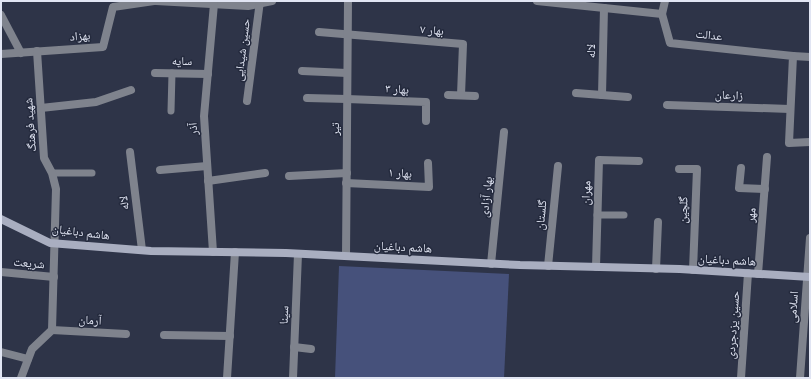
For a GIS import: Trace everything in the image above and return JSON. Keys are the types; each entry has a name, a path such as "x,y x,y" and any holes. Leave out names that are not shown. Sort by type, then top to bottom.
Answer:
{"street":[{"name":"بهزاد","path":"1,54 103,47 113,7 155,1 214,4 236,3"},
{"path":"236,3 248,6 260,2 272,1"},
{"name":"تیر","path":"346,256 348,1"},
{"path":"537,1 662,14 665,1"},
{"name":"حسین شیدایی","path":"247,101 260,2"},
{"name":"آذر","path":"213,252 204,116 214,4"},
{"name":"لاله","path":"602,95 604,8"},
{"name":"عدالت","path":"662,14 670,43 793,56"},
{"path":"1,15 22,53"},
{"path":"319,32 348,34"},
{"name":"بهار ۷","path":"348,34 463,44 461,95"},
{"name":"شهید فرهنگ","path":"37,52 44,158 52,173 56,189 56,243 52,330"},
{"path":"810,57 793,56 789,143 810,142"},
{"path":"302,71 347,73"},
{"name":"سایه","path":"155,73 208,74"},
{"path":"41,108 96,102 131,90"},
{"path":"576,93 628,97"},
{"path":"448,95 475,96"},
{"path":"307,98 347,99"},
{"name":"بهار ۳","path":"347,99 426,102 426,121"},
{"name":"زارعان","path":"667,105 790,109"},
{"name":"بهار آزادی","path":"491,264 504,132"},
{"name":"لاله","path":"130,152 142,250"},
{"name":"مهر","path":"758,274 767,157"},
{"name":"مهران","path":"596,267 599,160 639,161"},
{"name":"بهار ۱","path":"346,182 429,187 428,163"},
{"path":"160,170 207,166"},
{"name":"گلستان","path":"548,266 558,166"},
{"path":"741,168 739,188 765,189"},
{"name":"گلچین","path":"679,169 697,169 693,270"},
{"path":"208,181 265,173"},
{"path":"289,176 347,173"},
{"name":"هاشم دباغیان","path":"1,219 50,242 142,250 298,254 491,264 693,270 809,277"},
{"path":"656,269 658,222"},
{"name":"اسلامی","path":"800,378 807,341 810,238"},
{"path":"227,378 236,252"},
{"name":"سینا","path":"293,378 298,254"},
{"name":"شریعت","path":"1,272 54,277"},
{"name":"حسین یزدجردی","path":"741,378 748,273"},
{"path":"22,378 32,349 52,330"},
{"name":"آرمان","path":"52,330 126,334"},
{"path":"164,335 230,336"},
{"path":"294,347 311,349"},
{"path":"1,352 28,360"}],"lane":[{"path":"171,111 172,73"},
{"path":"52,173 92,173"},
{"path":"597,215 624,215"}],"shaded area":[{"path":"339,266 509,274 504,378 335,378"}]}
